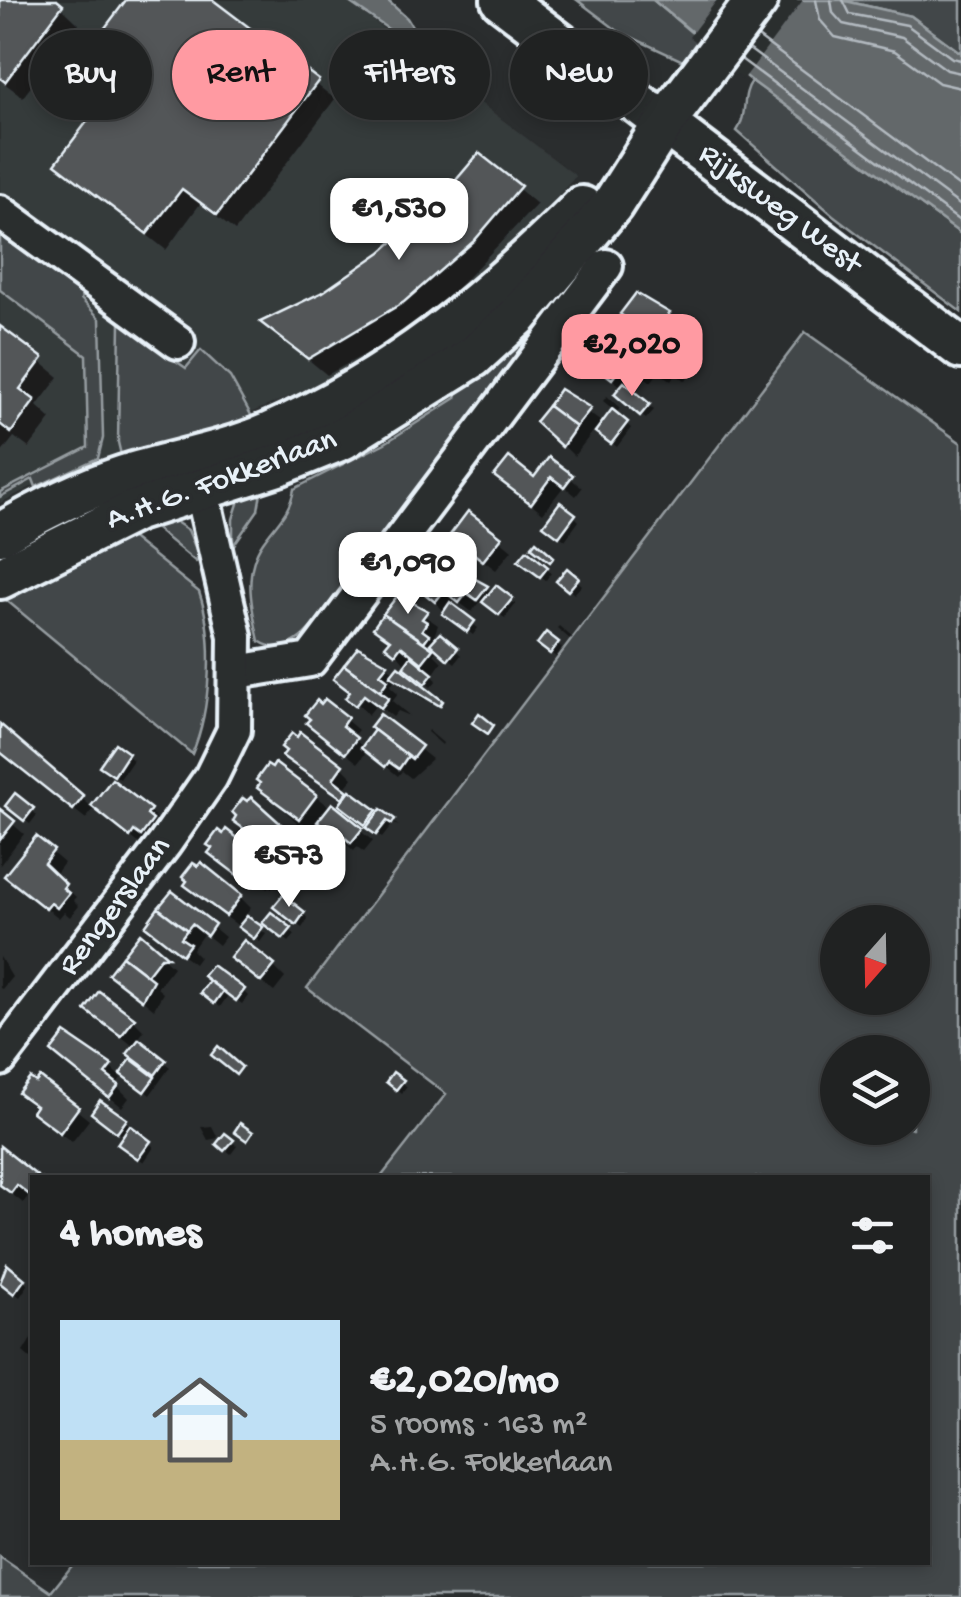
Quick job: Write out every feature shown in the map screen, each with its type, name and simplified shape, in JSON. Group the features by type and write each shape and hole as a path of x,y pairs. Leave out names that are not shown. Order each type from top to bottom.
{"main road":[{"name":"Rijksweg West","path":"502,0 961,348"},
{"name":"A.H.G. Fokkerlaan","path":"0,534 81,493 198,474 342,439 472,357 518,316 591,231 664,122 757,0"},
{"name":"A.H.G. Fokkerlaan","path":"0,578 198,474"}],"street":[{"path":"0,212 178,342"},
{"path":"237,672 310,660 606,266"},
{"name":"Rengerslaan","path":"0,1060 211,777 234,730 237,672 230,601 198,474"}],"shaded area":[{"path":"0,0 346,0 385,30 329,30 329,120 490,120 490,110 576,176 506,252 425,322 320,384 224,424 41,482 0,503"},
{"path":"577,0 653,0 704,43 685,62 648,45 648,30 617,30"},
{"path":"841,0 961,0 961,53 911,16"},
{"path":"752,81 961,234 961,312 833,215 737,131"},
{"path":"0,229 84,291 81,299 100,319 103,438 98,458 36,487 33,479 0,497 0,492 88,447 86,355 0,290"},
{"path":"600,265 320,629 313,625 302,637 282,647 259,641 250,590 253,565 263,542 286,511 294,489 385,443 456,398 460,380"},
{"path":"120,322 186,368 201,350 230,377 257,426 124,468 118,442"},
{"path":"805,332 961,443 961,1597 0,1597 0,1557 51,1592 73,1565 930,1565 930,1175 383,1175 446,1094 307,988"},
{"path":"263,481 258,510 233,546 233,519 243,488"},
{"path":"167,516 188,530 200,559 196,562 151,525"},
{"path":"123,531 199,592 207,631 209,674 203,717 192,754 0,595"}],"water":[{"path":"346,0 387,0 414,30 390,30"},
{"path":"653,0 841,0 911,16 961,53 961,234 752,81"}],"pier":[{"path":"717,0 803,0 743,80 689,37"}],"building":[{"path":"0,0 57,0 63,5 44,30 30,30 30,49 5,82 0,78"},
{"path":"126,0 213,0 253,30 172,30 172,120 289,120 217,215 182,189 147,234 55,164 88,120 152,120 152,30 103,30"},
{"path":"309,72 319,80 309,93"},
{"path":"479,153 521,186 474,241 404,302 308,359 260,322 323,292 381,252 434,206"},
{"path":"636,293 670,313 654,333 657,337 663,330 679,342 671,352 620,314"},
{"path":"610,323 668,359 658,372 646,363 639,373 597,340"},
{"path":"0,326 43,358 20,389 35,400 11,433 0,424"},
{"path":"597,340 625,362 612,379 584,358"},
{"path":"624,382 650,404 640,416 614,394"},
{"path":"560,389 591,408 576,427 548,406"},
{"path":"548,406 576,427 562,447 535,422"},
{"path":"612,409 628,422 611,444 595,432"},
{"path":"509,457 534,477 549,457 573,475 564,487 551,477 531,504 494,476"},
{"path":"560,502 576,514 559,537 543,525"},
{"path":"468,511 502,537 483,561 450,535"},
{"path":"536,541 554,557 550,562 531,547"},
{"path":"438,543 468,559 459,570 488,586 477,600 423,562"},
{"path":"527,550 548,567 540,577 518,561"},
{"path":"423,562 473,597 467,593 459,603 444,591 435,602 425,594 429,588 413,575"},
{"path":"567,568 579,578 568,591 556,581"},
{"path":"496,585 513,598 499,615 482,602"},
{"path":"398,595 428,611 422,619 427,622 422,630 429,635 424,642 383,614"},
{"path":"450,602 475,621 467,632 442,614"},
{"path":"383,614 433,649 422,663 401,646 395,654 385,646 390,640 373,628"},
{"path":"546,632 559,642 550,654 537,644"},
{"path":"440,633 458,648 448,660 430,644"},
{"path":"358,647 388,664 380,674 388,680 380,691 344,665"},
{"path":"411,656 433,674 425,684 403,667"},
{"path":"344,665 389,698 381,708 364,695 355,706 345,698 350,692 333,679"},
{"path":"398,666 443,701 440,706 390,676"},
{"path":"325,699 348,717 342,726 357,738 345,754 306,723 310,719 305,715 317,700 321,704"},
{"path":"479,713 494,725 488,734 472,723"},
{"path":"380,714 422,746 412,759 370,727"},
{"path":"0,724 84,796 73,810 0,752"},
{"path":"374,730 408,756 399,769 389,762 385,767 361,748"},
{"path":"300,732 343,765 333,779 348,791 342,798 282,756 286,751 281,747 292,733 297,737"},
{"path":"115,743 129,753 114,776 99,766"},
{"path":"275,763 317,795 299,819 257,788 260,783 256,780 267,765 272,768"},
{"path":"112,779 151,809 147,815 153,820 141,836 134,831 130,837 91,806"},
{"path":"350,790 377,810 365,825 339,805"},
{"path":"15,793 34,808 24,821 5,806"},
{"path":"251,797 281,824 273,835 284,844 272,859 254,845 258,839 233,821 236,816 232,812 243,798 247,801"},
{"path":"332,803 363,828 351,843 344,837 341,841 317,822"},
{"path":"0,809 15,821 0,840"},
{"path":"381,809 395,819 392,824 387,821 376,835 366,828"},
{"path":"226,829 249,847 241,858 247,863 258,850 276,863 265,877 253,878 245,872 241,878 208,853 212,848 207,845 218,830 223,834"},
{"path":"302,831 329,851 320,863 293,842"},
{"path":"36,836 54,850 44,863 66,884 63,888 69,893 57,908 51,903 46,909 4,876"},
{"path":"201,862 242,895 226,916 184,885 187,881 182,877 193,863 198,866"},
{"path":"172,891 215,924 207,936 192,924 187,930 158,908"},
{"path":"283,895 305,912 296,925 273,907"},
{"path":"158,908 187,930 181,938 190,944 182,955 145,926"},
{"path":"271,912 292,928 283,939 262,923"},
{"path":"247,916 263,927 254,939 238,927"},
{"path":"140,933 168,957 161,957 147,975 122,956"},
{"path":"244,940 275,965 261,982 230,958"},
{"path":"122,956 153,980 142,1000 108,974"},
{"path":"212,965 245,989 236,1001 203,976"},
{"path":"209,981 223,991 214,1004 200,993"},
{"path":"99,991 135,1018 121,1036 85,1010"},
{"path":"65,1033 112,1065 105,1074 119,1085 109,1098 51,1051"},
{"path":"139,1039 166,1060 155,1075 127,1054"},
{"path":"218,1046 242,1067 236,1075 211,1055"},
{"path":"131,1059 155,1077 144,1092 120,1074"},
{"path":"393,1072 404,1080 396,1090 386,1082"},
{"path":"40,1077 79,1107 60,1133 32,1112 36,1106 18,1093 30,1078 36,1082"},
{"path":"100,1100 127,1119 117,1133 91,1113"},
{"path":"240,1123 253,1132 247,1141 234,1132"},
{"path":"130,1125 151,1141 138,1159 117,1144"},
{"path":"225,1133 234,1140 224,1151 216,1144"},
{"path":"0,1146 36,1175 30,1175 30,1195 17,1185 11,1193 0,1185"},
{"path":"7,1264 25,1279 14,1294 0,1283"}]}
